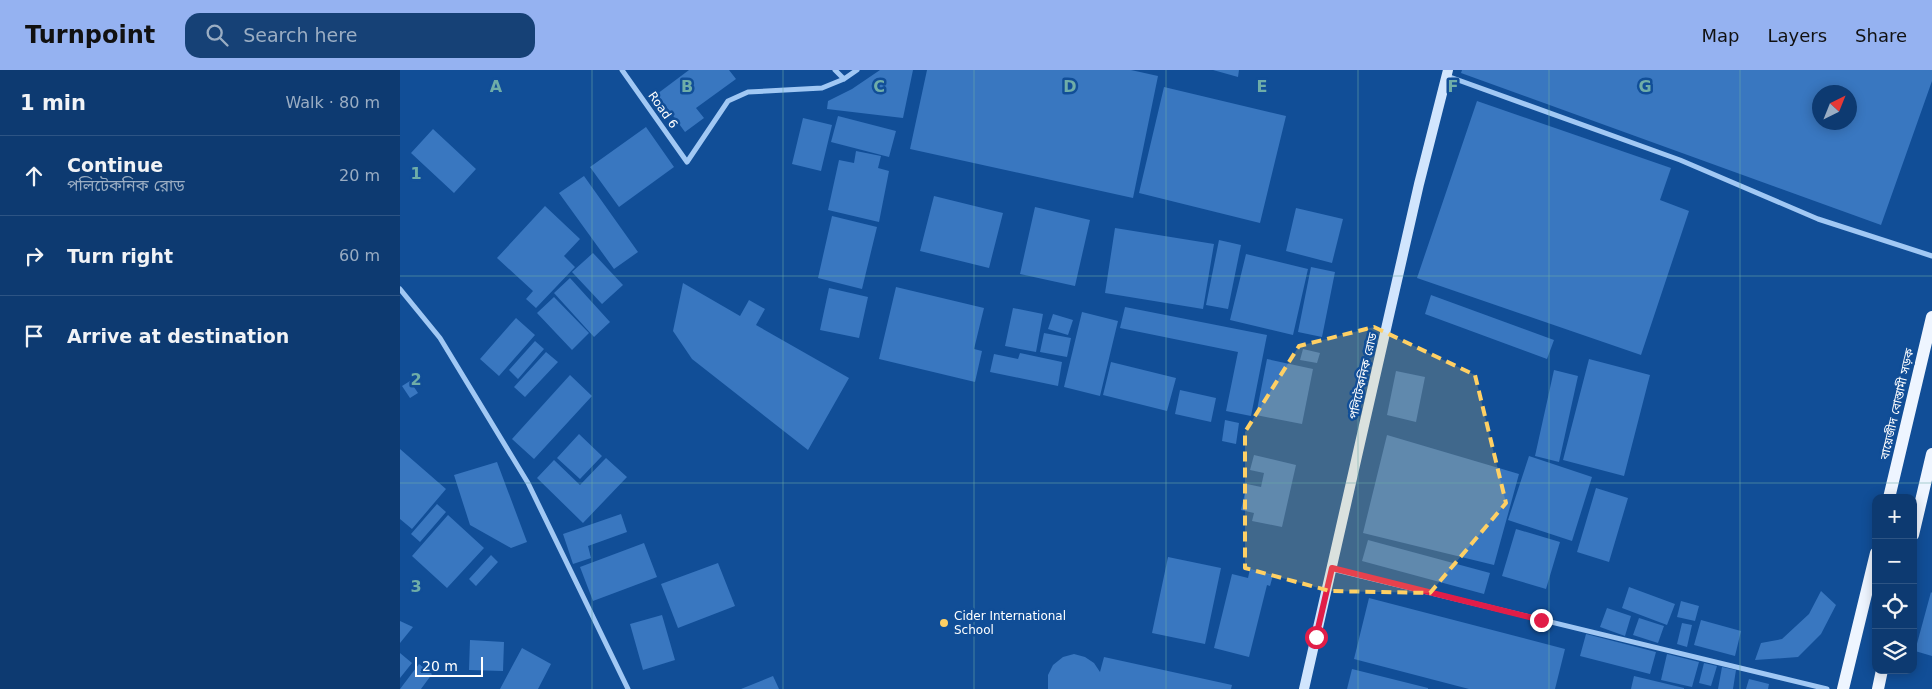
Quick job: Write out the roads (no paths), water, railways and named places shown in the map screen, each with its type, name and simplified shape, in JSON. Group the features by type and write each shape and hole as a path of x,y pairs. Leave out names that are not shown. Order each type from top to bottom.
{"main road":[{"name":"পলিটেকনিক রোড","path":"1304,689 1419,184 1448,73"},
{"name":"বায়েজীদ বোস্তামী সড়ক","path":"1890,494 1932,317"},
{"path":"1917,518 1932,454"},
{"path":"1843,689 1872,570"},
{"path":"1878,689 1881,674"}],"street":[{"name":"Road 6","path":"622,70 687,162 728,101 748,92 822,88 844,79"},
{"path":"835,70 844,79 857,70"},
{"path":"1448,73 1680,160 1818,219 1932,256"},
{"path":"400,289 440,338 528,483 628,689"},
{"path":"1332,568 1827,689"}],"place":[{"name":"Cider International School","path":"944,623"}]}
